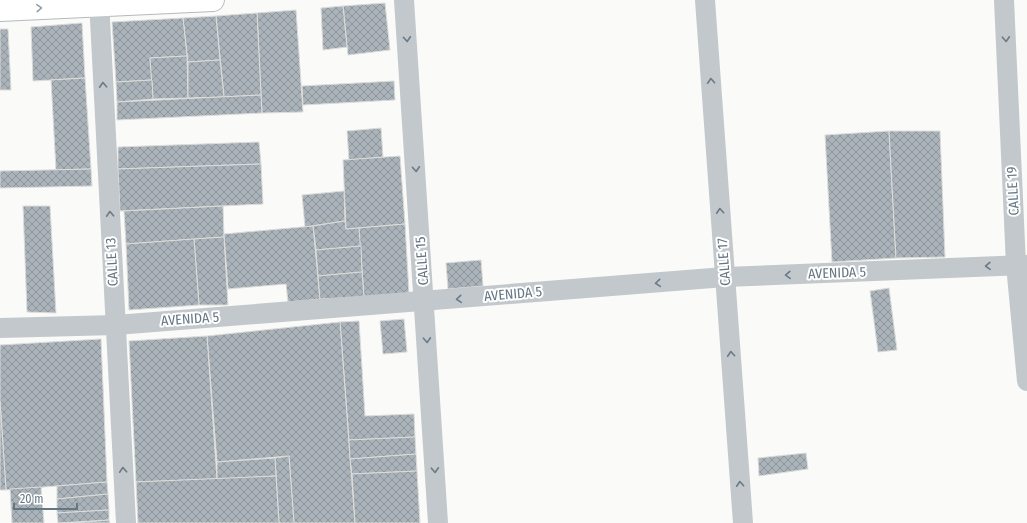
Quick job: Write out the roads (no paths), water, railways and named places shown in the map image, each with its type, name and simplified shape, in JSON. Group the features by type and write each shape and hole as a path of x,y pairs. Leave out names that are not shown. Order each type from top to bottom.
{"main road":[{"path":"0,10 99,3 213,0"}],"street":[{"name":"CALLE 15","path":"404,0 425,301 438,523"},
{"name":"CALLE 17","path":"705,0 743,523"},
{"name":"CALLE 19","path":"1004,0 1022,265 1027,381"},
{"name":"CALLE 13","path":"99,3 126,523"},
{"name":"AVENIDA 5","path":"0,328 116,325 725,277 1022,265"}]}
